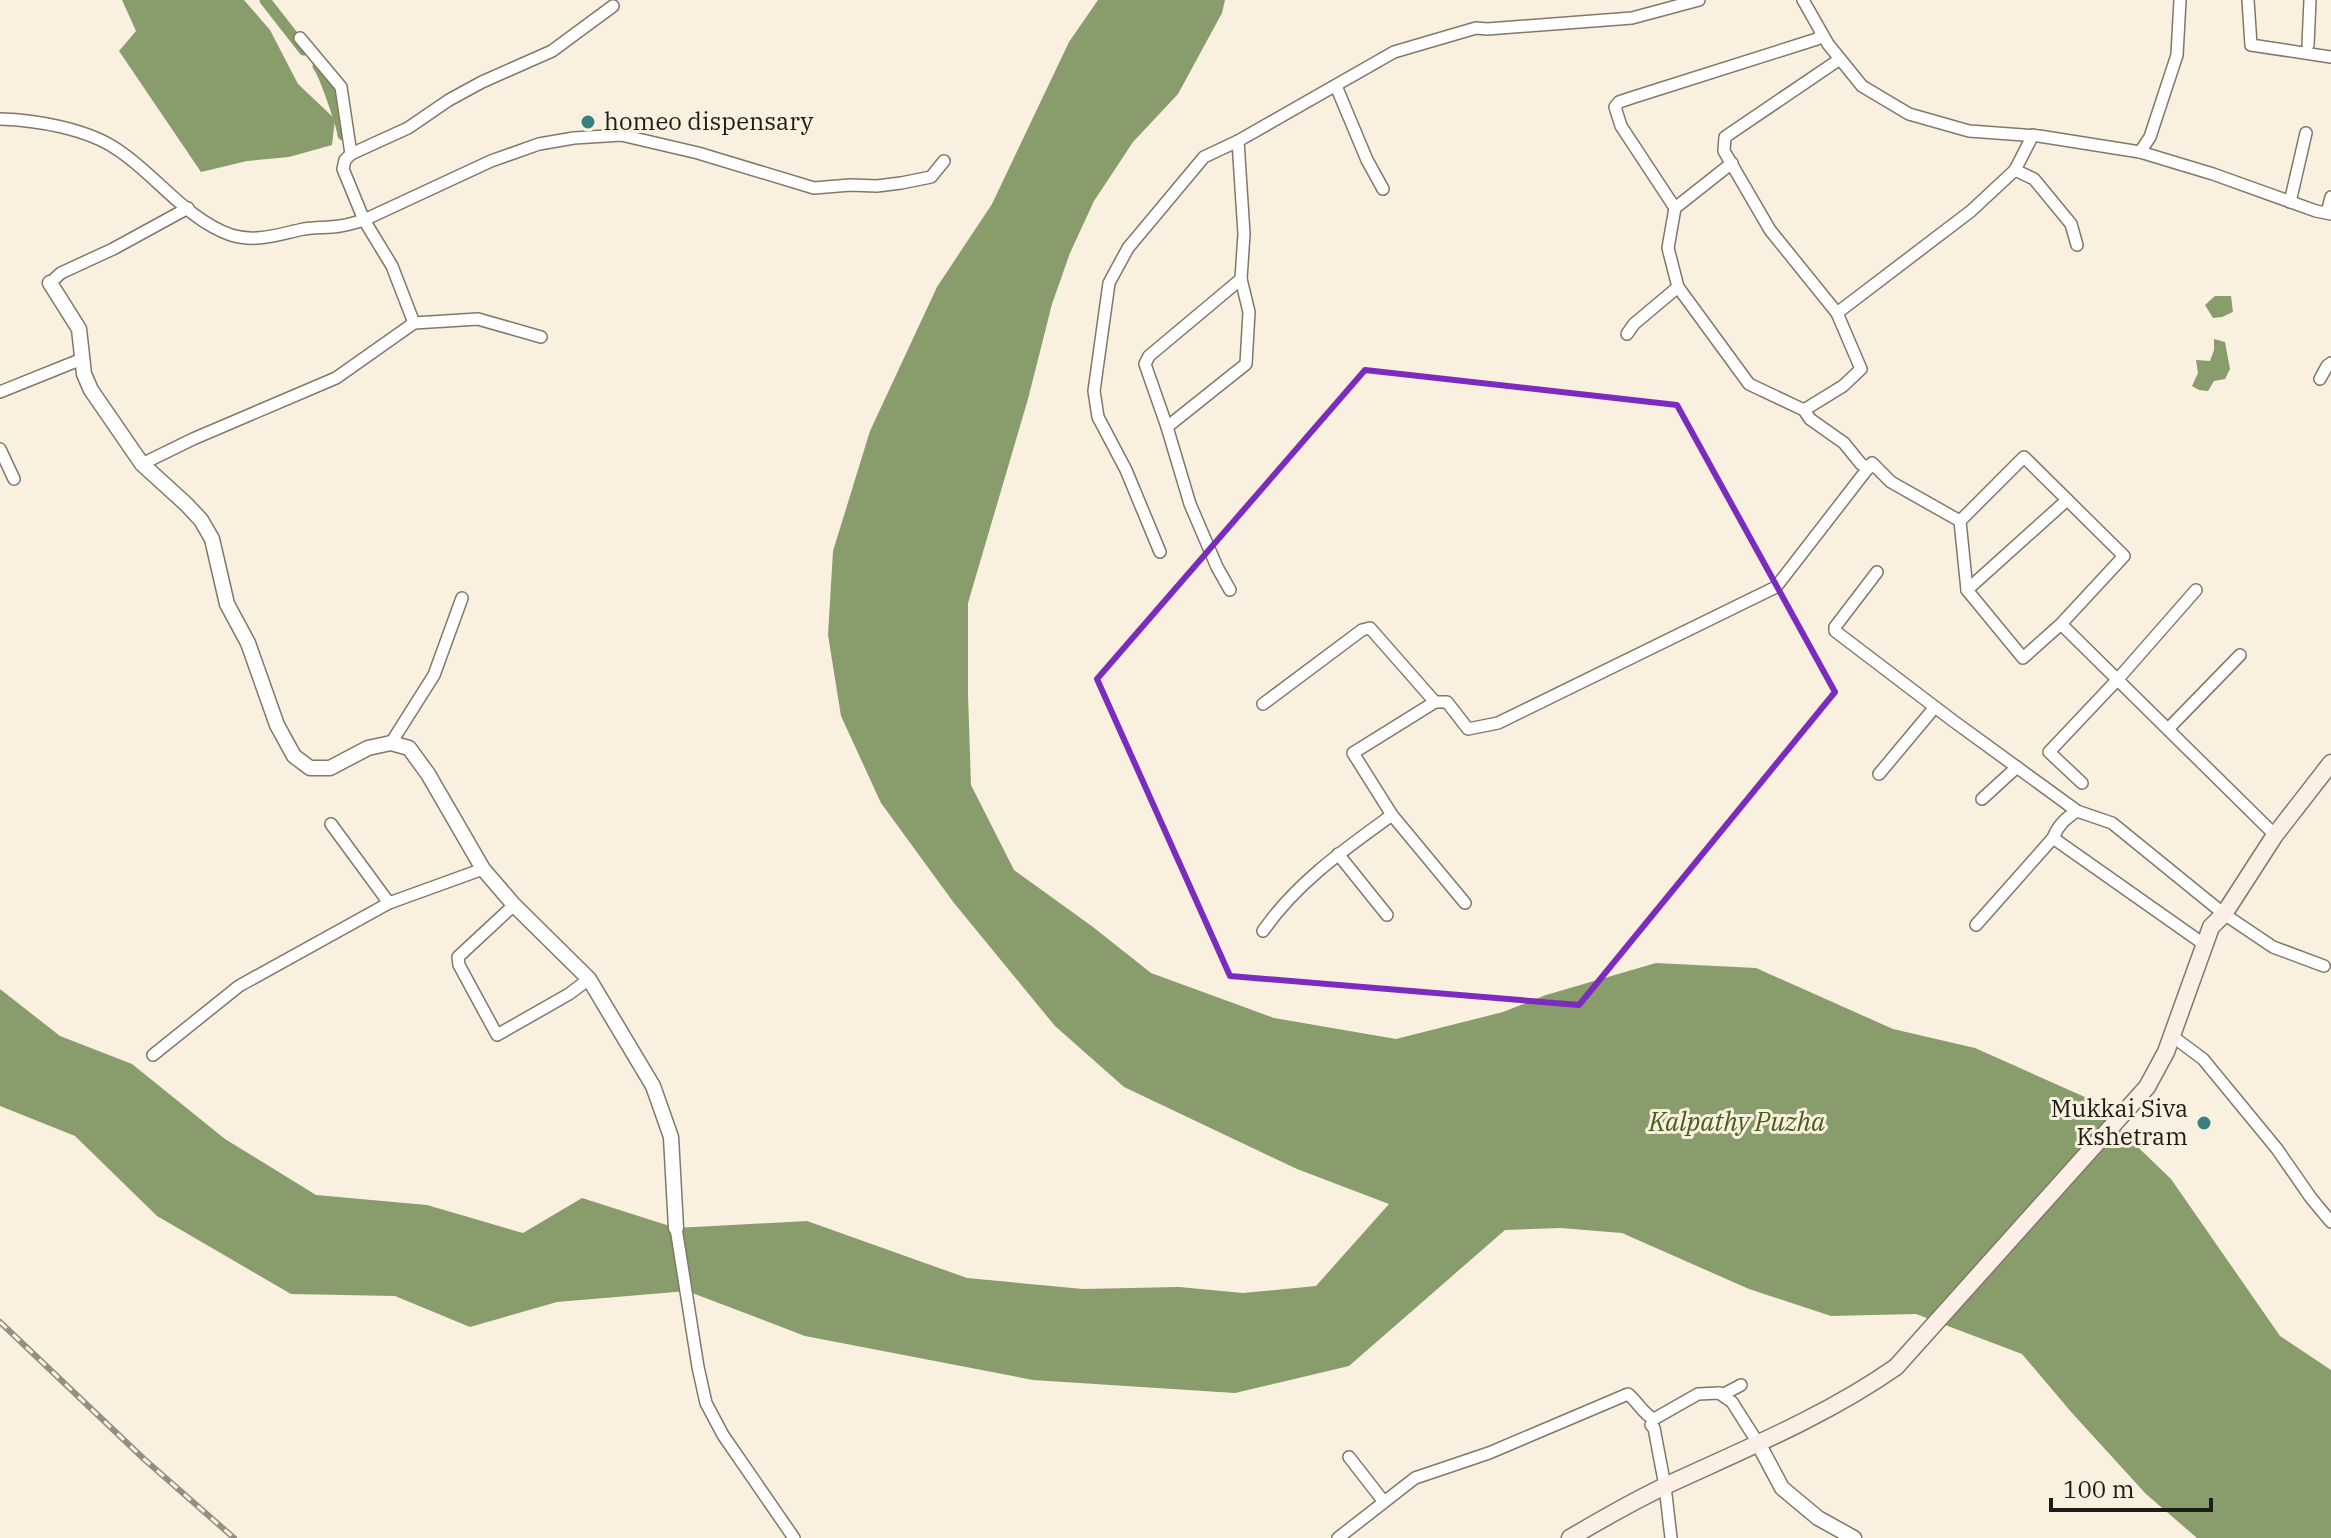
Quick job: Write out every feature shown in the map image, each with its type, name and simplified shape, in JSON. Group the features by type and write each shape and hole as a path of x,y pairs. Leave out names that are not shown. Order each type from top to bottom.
{"main road":[{"path":"1570,1538 1665,1486 1865,1389 1896,1367 2147,1087 2166,1052 2211,927 2224,914 2275,835 2331,763"}],"street":[{"path":"1160,552 1126,470 1098,417 1094,391 1109,283 1128,248 1204,157 1238,141 1394,52 1476,28 1632,18 1699,0"},
{"path":"1803,0 1822,34 1862,86 1909,114 1969,131 2033,135 2140,152 2329,214 2331,197"},
{"path":"2140,152 2150,137 2177,55 2180,0"},
{"path":"2248,0 2251,45 2331,57"},
{"path":"2308,45 2310,0"},
{"path":"414,323 392,266 364,220 343,169 345,160 351,154 408,128 482,82 552,51 613,6"},
{"path":"1675,208 1621,126 1615,107 1619,102 1817,39 1822,34"},
{"path":"300,38 341,87 351,154"},
{"path":"1804,410 1843,386 1861,369 1837,313 1770,230 1724,151 1725,137 1840,59"},
{"path":"1336,86 1367,160 1383,189"},
{"path":"0,119 88,134 118,150 210,224 232,235 261,239 364,220 491,161 539,144 574,138 621,135 698,153 814,188 877,186 931,177 944,161"},
{"path":"2290,202 2306,133"},
{"path":"1837,313 1971,211 2015,170 2033,135"},
{"path":"1167,427 1246,364 1249,312 1241,279 1244,234 1238,141"},
{"path":"1732,163 1675,208 1668,248 1678,287 1749,384 1804,410 1810,419 1844,443 1861,464 1869,468"},
{"path":"2015,170 2034,179 2071,224 2077,245"},
{"path":"188,208 61,273 50,283 79,329 84,374 91,390 142,464 201,520 212,539 227,604 248,643 277,725 294,756 310,768 330,768 368,748 391,743 409,748 428,774 483,869 514,905 589,979 653,1086 671,1137 676,1228 706,1403 723,1435 794,1538"},
{"path":"1230,590 1190,504 1145,364 1149,356 1241,279"},
{"path":"1627,334 1634,324 1678,287"},
{"path":"142,464 336,378 414,323 478,319 541,337"},
{"path":"0,392 82,359"},
{"path":"2320,379 2331,363"},
{"path":"0,449 14,479"},
{"path":"2024,457 2124,556 2061,624 2023,658 1967,590 1960,521 2024,457"},
{"path":"1465,903 1392,815 1353,753 1435,702 1447,702 1468,729 1498,723 1776,587 1872,463 1891,482 1960,521"},
{"path":"1967,590 2067,500"},
{"path":"1877,572 1834,630 2077,811 2112,823 2224,914 2273,947 2324,966"},
{"path":"2082,783 2049,752 2196,590"},
{"path":"391,743 434,675 462,598"},
{"path":"2061,624 2275,835"},
{"path":"1263,704 1362,630 1370,628 1435,702"},
{"path":"2168,729 2240,655"},
{"path":"1879,774 1935,707"},
{"path":"1982,799 2017,767"},
{"path":"1976,925 2053,838 2066,818 2077,811"},
{"path":"1263,931 1297,889 1338,854 1392,815"},
{"path":"331,824 389,903"},
{"path":"2053,838 2205,945"},
{"path":"1338,854 1387,915"},
{"path":"153,1055 239,986 389,903 483,869"},
{"path":"514,905 458,957 459,965 497,1035 569,994 589,979"},
{"path":"2172,1036 2203,1059 2277,1149 2331,1222"},
{"path":"1338,1538 1415,1478 1489,1453 1628,1394 1647,1416 1654,1419 1698,1394 1724,1394 1741,1385"},
{"path":"1719,1393 1732,1402 1782,1488 1818,1518 1854,1538"},
{"path":"1651,1425 1665,1486 1671,1538"},
{"path":"1349,1457 1384,1502"}],"highlighted area":[{"path":"1365,370 1677,405 1835,692 1579,1005 1230,976 1097,679"}],"water":[{"path":"122,0 244,0 270,30 298,84 335,119 332,145 289,157 247,161 201,172 119,51 136,31"},
{"name":"Kalpathy Puzha","path":"1098,0 1225,0 1222,13 1178,94 1133,142 1094,201 1070,253 1052,304 1028,399 968,603 971,785 1014,870 1151,973 1274,1018 1396,1039 1503,1012 1546,995 1656,963 1756,968 1893,1029 1975,1048 2087,1098 2171,1179 2280,1336 2331,1370 2331,1538 2197,1538 2146,1494 2022,1354 1916,1314 1831,1316 1749,1289 1622,1233 1561,1228 1505,1230 1349,1366 1235,1393 1033,1380 805,1336 687,1291 557,1302 470,1327 395,1296 291,1294 157,1216 75,1136 0,1106 0,989 60,1036 132,1064 225,1139 316,1195 427,1205 523,1233 582,1198 676,1228 807,1221 967,1278 1083,1289 1179,1287 1243,1293 1316,1286 1389,1204 1297,1169 1124,1087 1055,1026 954,903 881,803 841,716 828,635 833,551 870,431 937,287 992,204 1069,42"},
{"path":"2215,296 2231,296 2233,312 2213,318 2205,305"},
{"path":"2214,339 2225,342 2230,369 2225,379 2214,381 2208,391 2199,390 2192,386 2198,373 2196,360 2210,361"}],"waterway":[{"path":"265,0 304,50"},
{"path":"318,66 343,135"}],"railway":[{"path":"0,1322 144,1459 234,1538"}],"place":[{"name":"homeo dispensary","path":"588,122"},
{"name":"Mukkai Siva Kshetram","path":"2204,1123"}]}
